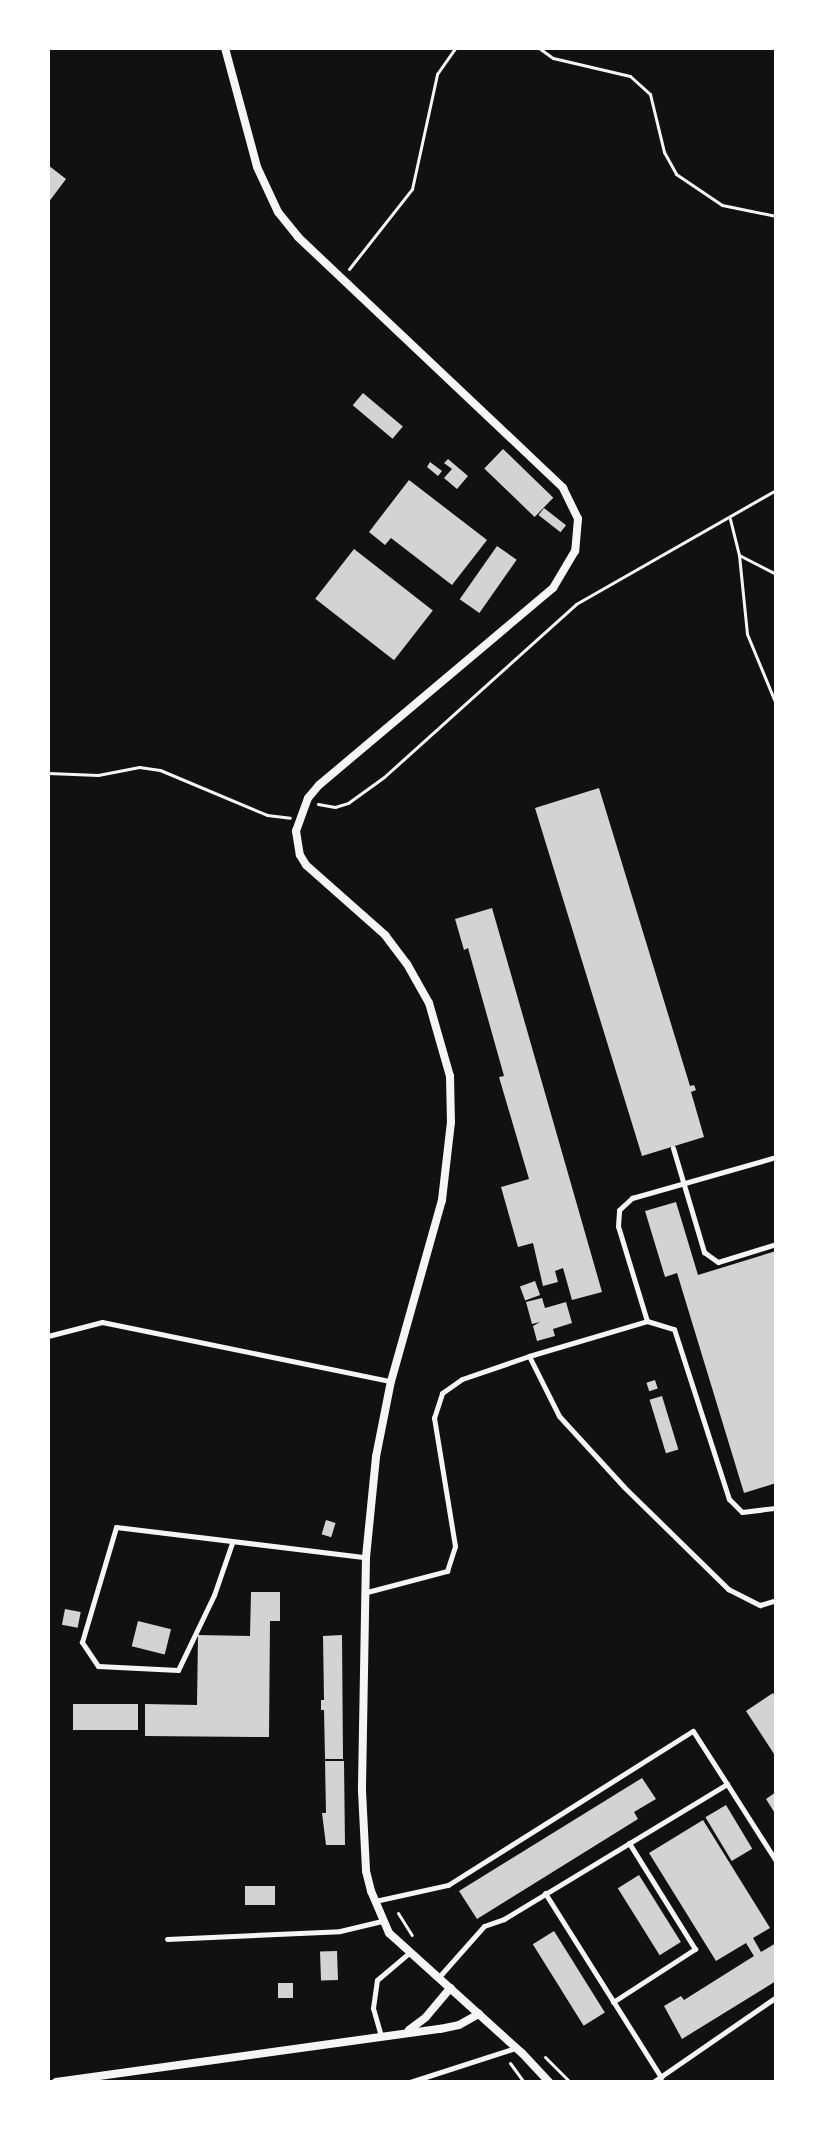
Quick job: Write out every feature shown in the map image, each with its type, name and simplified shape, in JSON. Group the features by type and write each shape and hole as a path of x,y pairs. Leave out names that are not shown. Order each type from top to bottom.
{"street":[{"path":"225,48 267,189 298,237 563,488 578,519 578,537 570,564 553,588 308,798 298,819 297,843 306,865 385,935 407,964 429,1003 442,1038 450,1076 451,1122 442,1200 391,1381 376,1457 366,1557 364,1858 382,1921 409,1953 516,2047 549,2082"},
{"path":"408,2031 426,2017 450,1988"},
{"path":"56,2082 459,2025 479,2014"}],"lane":[{"path":"673,1148 681,1184 704,1252 718,1262 776,1244"},
{"path":"647,1321 618,1226 619,1210 632,1198 776,1157"},
{"path":"367,1592 447,1571 455,1546 434,1418 442,1393 462,1379 647,1321 674,1329 729,1499 742,1512 776,1508"},
{"path":"48,1336 102,1322 391,1381"},
{"path":"529,1356 559,1416 624,1487 728,1589 760,1605 776,1600"},
{"path":"232,1543 214,1595 178,1670 98,1666 82,1642 116,1527 366,1557"},
{"path":"374,1901 448,1885 693,1731 776,1861"},
{"path":"438,1978 480,1929 727,1784"},
{"path":"613,2002 695,1949 629,1843"},
{"path":"545,1893 661,2077"},
{"path":"167,1939 340,1931 382,1921"},
{"path":"381,2036 373,2008 377,1980 409,1953"},
{"path":"653,2082 776,1997"},
{"path":"410,2082 516,2047"}],"path":[{"path":"341,278 412,189 437,74 455,48"},
{"path":"539,48 553,58 630,76 650,94 664,152 676,174 722,205 776,216"},
{"path":"308,798 320,806 348,803 384,777 576,604 730,519 776,490"},
{"path":"730,519 739,555 747,634 776,704"},
{"path":"739,555 776,574"},
{"path":"48,773 98,775 139,767 160,770 267,815 298,819"},
{"path":"502,2052 524,2082"}],"building":[{"path":"48,165 66,179 48,203"},
{"path":"363,393 403,426 393,439 353,405"},
{"path":"503,449 553,498 535,517 484,468"},
{"path":"448,459 468,476 457,489 444,478 452,469 444,463"},
{"path":"430,462 442,471 438,476 427,467"},
{"path":"409,480 487,540 452,585 391,538 385,545 369,532"},
{"path":"544,508 566,525 561,532 538,515"},
{"path":"497,546 517,560 479,613 460,599"},
{"path":"354,549 433,611 394,660 315,599"},
{"path":"599,788 690,1086 694,1085 696,1090 691,1092 704,1137 642,1156 535,808"},
{"path":"492,908 602,1292 572,1300 563,1268 555,1271 558,1282 543,1286 533,1243 518,1247 501,1187 529,1179 499,1077 504,1076 468,948 464,950 455,919"},
{"path":"676,1202 698,1275 776,1251 776,1483 744,1493 677,1273 665,1277 645,1211"},
{"path":"535,1281 540,1295 525,1301 520,1286"},
{"path":"542,1298 545,1308 566,1302 572,1323 553,1329 555,1336 537,1341 533,1326 540,1322 532,1324 526,1302"},
{"path":"655,1380 658,1389 649,1391 646,1383"},
{"path":"662,1396 678,1450 666,1453 650,1400"},
{"path":"326,1520 336,1523 331,1537 322,1534"},
{"path":"251,1592 280,1592 280,1621 270,1621 269,1737 145,1736 145,1704 197,1705 198,1635 250,1636"},
{"path":"65,1609 81,1612 78,1628 62,1625"},
{"path":"138,1621 171,1629 165,1654 132,1646"},
{"path":"342,1635 343,1759 325,1759 324,1710 321,1710 321,1700 324,1700 323,1636"},
{"path":"773,1693 776,1698 776,1757 746,1711"},
{"path":"73,1704 138,1704 138,1730 73,1730"},
{"path":"325,1761 344,1761 345,1845 326,1845 322,1813 326,1813"},
{"path":"642,1778 656,1799 634,1812 638,1819 477,1919 459,1891"},
{"path":"776,1792 776,1815 766,1799"},
{"path":"726,1805 752,1849 732,1861 705,1817"},
{"path":"703,1820 770,1928 753,1938 761,1952 776,1943 776,1981 682,2039 664,2006 681,1996 684,2000 754,1956 746,1943 716,1961 649,1853"},
{"path":"639,1875 681,1942 660,1955 618,1888"},
{"path":"245,1886 275,1886 275,1905 245,1905"},
{"path":"554,1931 605,2012 584,2026 533,1944"},
{"path":"337,1951 338,1980 321,1981 320,1952"},
{"path":"278,1983 293,1983 293,1998 278,1998"}]}
